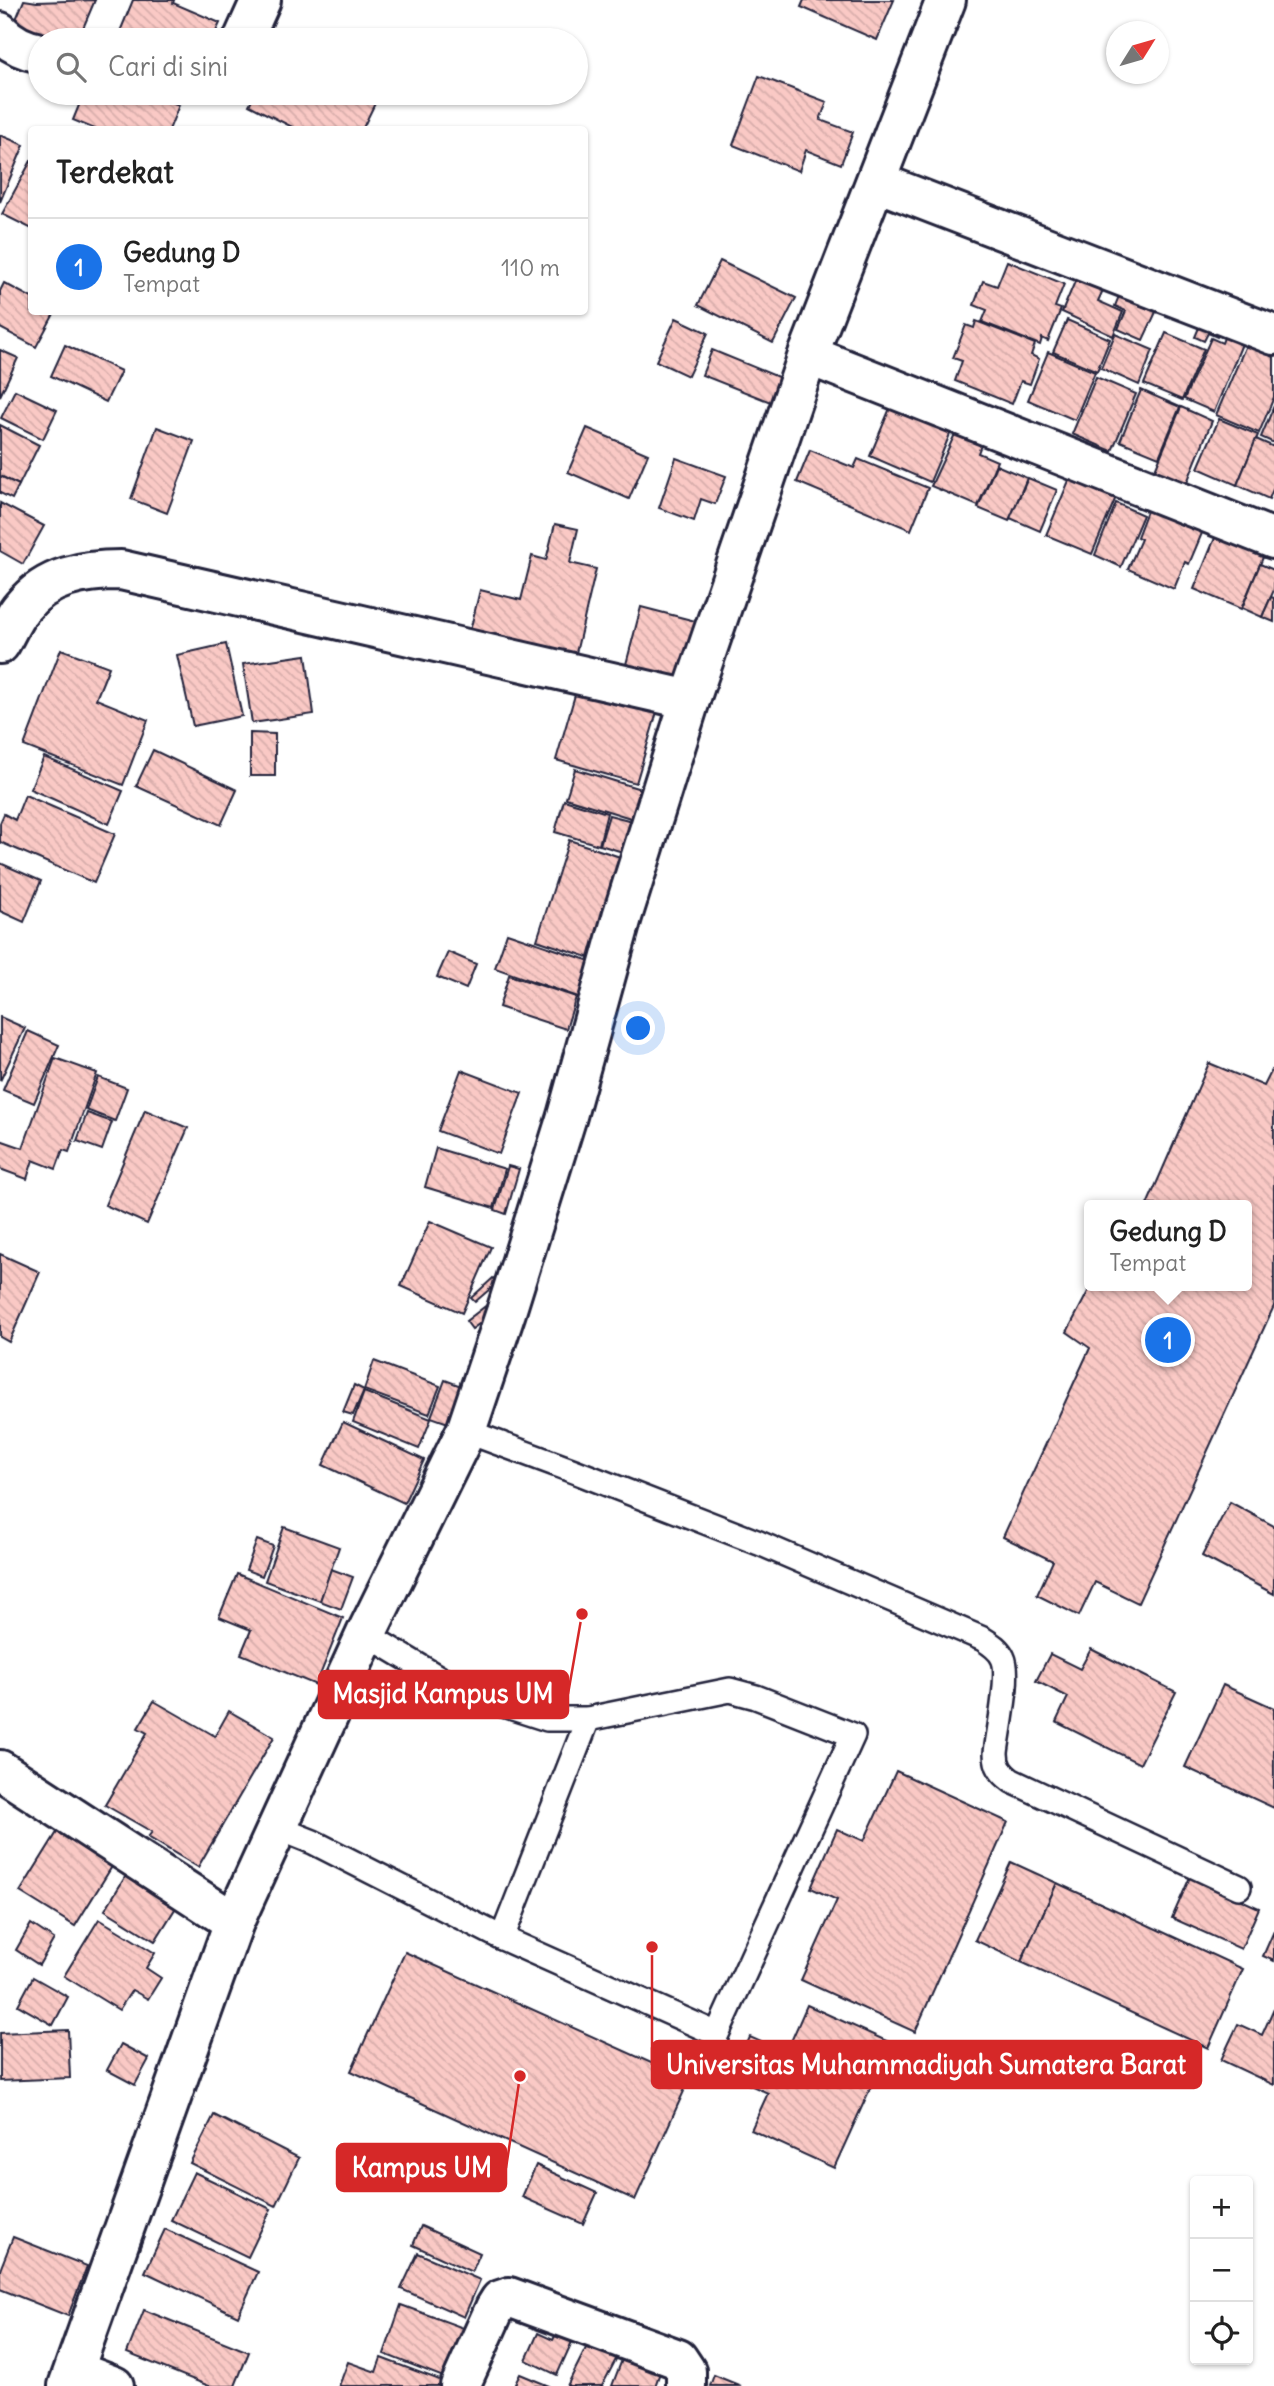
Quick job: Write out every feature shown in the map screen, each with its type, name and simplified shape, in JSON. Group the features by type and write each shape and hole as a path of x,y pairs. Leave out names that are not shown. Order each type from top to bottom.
{"street":[{"path":"248,28 261,0"},
{"path":"114,2386 72,2378 234,1922 366,1634 466,1431 567,1116 622,916 690,700 808,355 946,0"},
{"path":"2,40 28,51"},
{"path":"877,182 1274,335"},
{"path":"808,355 1274,539"},
{"path":"0,644 11,603 72,574 121,570 690,700"},
{"path":"0,1770 234,1922"},
{"path":"460,2386 495,2308 500,2300 509,2297 678,2359 686,2371 686,2386"}],"lane":[{"path":"466,1431 760,1543 983,1639 996,1648 1004,1660 1006,1674 996,1753 996,1764 1002,1774 1239,1886"},
{"path":"278,1828 313,1842 502,1938 717,2034 853,1735 756,1697 730,1690 588,1719 547,1719 463,1692 366,1634"},
{"path":"502,1938 588,1719"}],"building":[{"path":"24,0 95,0 83,28 28,30 14,24"},
{"path":"133,0 174,0 173,3 220,23 218,28 121,28"},
{"path":"804,0 894,0 877,40 801,7"},
{"path":"759,76 827,102 820,120 853,132 841,164 806,150 799,171 733,145"},
{"path":"79,105 179,105 171,126 87,126 73,120"},
{"path":"249,105 374,105 364,126 290,126"},
{"path":"0,135 24,145 0,202"},
{"path":"28,166 28,227 2,214"},
{"path":"720,261 796,298 773,343 698,305"},
{"path":"1007,261 1064,284 1055,307 1061,309 1048,341 1042,338 1040,345 982,322 987,310 974,305 983,281 997,286"},
{"path":"1076,279 1103,290 1098,301 1123,312 1113,336 1062,312"},
{"path":"4,283 28,296 28,315 53,315 36,347 0,328 0,291"},
{"path":"1119,296 1156,312 1143,340 1118,329 1126,311 1115,306"},
{"path":"676,318 708,333 688,376 656,361"},
{"path":"1203,318 1222,326 1217,337 1208,333 1204,341 1195,337"},
{"path":"1067,320 1110,339 1097,371 1053,352"},
{"path":"976,321 1035,344 1031,355 1039,359 1030,384 1021,381 1012,404 955,381 962,361 953,358 966,325 974,328"},
{"path":"1226,332 1244,339 1214,412 1184,399 1211,338 1222,343"},
{"path":"1166,333 1204,349 1182,400 1144,384"},
{"path":"1115,334 1153,350 1139,385 1101,368"},
{"path":"65,345 121,371 106,402 51,376"},
{"path":"1246,345 1274,357 1274,397 1259,433 1216,415"},
{"path":"0,350 18,358 0,396"},
{"path":"712,350 783,379 773,403 702,375"},
{"path":"1048,352 1095,372 1075,420 1028,400"},
{"path":"1096,377 1136,394 1112,451 1072,434"},
{"path":"15,390 57,410 43,439 1,418"},
{"path":"1141,390 1180,407 1159,457 1120,441"},
{"path":"893,401 953,427 930,482 870,456"},
{"path":"1274,406 1274,443 1261,437"},
{"path":"1181,407 1212,421 1186,485 1154,472"},
{"path":"1219,419 1258,435 1237,485 1198,468"},
{"path":"0,425 39,445 19,485 0,476"},
{"path":"157,427 194,441 167,513 131,499"},
{"path":"587,428 648,454 629,499 568,472"},
{"path":"955,434 981,445 978,453 997,461 978,506 931,486"},
{"path":"1256,439 1274,447 1274,487 1269,499 1237,485"},
{"path":"810,450 854,468 858,459 928,488 911,530 797,482"},
{"path":"676,458 726,476 715,504 701,499 694,521 659,508"},
{"path":"996,465 1027,478 1009,521 978,508"},
{"path":"1073,471 1119,490 1092,554 1046,535"},
{"path":"0,476 19,485 12,499 0,493"},
{"path":"1028,478 1057,490 1040,531 1010,518"},
{"path":"0,503 44,526 23,564 0,551"},
{"path":"1116,503 1143,515 1121,567 1095,555"},
{"path":"1150,503 1205,526 1189,564 1185,562 1174,589 1128,569 1141,539 1137,537"},
{"path":"555,524 578,529 570,563 596,569 575,657 470,631 480,590 521,600 532,556 546,560"},
{"path":"1219,528 1267,548 1241,609 1194,589"},
{"path":"1260,564 1274,570 1274,590 1262,617 1242,608"},
{"path":"1271,597 1274,598 1274,622 1262,617"},
{"path":"641,607 699,622 681,688 624,672"},
{"path":"226,644 242,716 193,726 177,655"},
{"path":"61,649 109,667 96,699 148,720 123,785 24,746"},
{"path":"306,655 314,714 252,723 243,664"},
{"path":"577,688 657,712 636,783 556,760"},
{"path":"250,733 275,734 275,776 250,776"},
{"path":"153,750 237,790 221,825 136,786"},
{"path":"44,757 123,791 109,824 30,789"},
{"path":"575,769 647,791 637,820 566,798"},
{"path":"25,795 115,834 94,883 0,842 0,823 4,814 15,820"},
{"path":"564,800 607,813 599,845 555,832"},
{"path":"609,815 636,822 626,853 600,845"},
{"path":"569,840 623,858 591,958 537,940"},
{"path":"0,863 41,881 24,922 0,911"},
{"path":"507,933 593,962 581,998 495,968"},
{"path":"448,952 476,964 466,989 437,977"},
{"path":"509,975 576,997 566,1029 499,1007"},
{"path":"0,1017 25,1028 0,1081"},
{"path":"28,1031 59,1045 34,1103 3,1090"},
{"path":"55,1058 97,1073 69,1152 63,1150 56,1169 33,1160 27,1179 0,1169 0,1140 23,1148"},
{"path":"1209,1063 1264,1086 1272,1070 1274,1071 1274,1306 1138,1603 1095,1582 1079,1616 1037,1595 1053,1561 1003,1537 1090,1348 1067,1332 1088,1291 1252,1291 1252,1200 1149,1200"},
{"path":"461,1070 522,1093 499,1154 438,1131"},
{"path":"98,1077 127,1088 115,1121 86,1110"},
{"path":"145,1110 188,1128 147,1224 105,1205"},
{"path":"87,1113 112,1122 102,1150 77,1141"},
{"path":"436,1148 505,1169 494,1208 425,1187"},
{"path":"508,1166 519,1169 506,1214 495,1210"},
{"path":"430,1221 491,1247 462,1313 401,1286"},
{"path":"0,1254 40,1272 9,1342 0,1337"},
{"path":"493,1278 498,1282 475,1302 471,1298"},
{"path":"492,1301 498,1310 472,1329 466,1321"},
{"path":"374,1361 440,1386 429,1414 364,1390"},
{"path":"445,1380 464,1387 451,1424 431,1417"},
{"path":"354,1385 364,1390 353,1415 343,1412"},
{"path":"364,1392 431,1419 419,1449 353,1422"},
{"path":"343,1422 424,1460 404,1503 323,1465"},
{"path":"1230,1502 1274,1526 1274,1594 1202,1556"},
{"path":"284,1527 339,1547 320,1601 265,1581"},
{"path":"257,1540 273,1546 262,1576 246,1570"},
{"path":"331,1569 353,1577 341,1609 320,1601"},
{"path":"237,1574 343,1618 316,1685 241,1654 251,1630 219,1617"},
{"path":"1091,1649 1176,1692 1140,1764 1056,1722 1068,1697 1036,1681 1050,1654 1080,1669"},
{"path":"1223,1685 1274,1708 1274,1808 1185,1767"},
{"path":"154,1701 215,1736 229,1711 274,1737 198,1867 148,1837 152,1832 105,1805 147,1733 138,1728"},
{"path":"896,1771 1008,1822 915,2032 801,1980 837,1900 811,1888 837,1829 864,1841"},
{"path":"61,1826 116,1860 75,1926 20,1892"},
{"path":"1011,1862 1057,1883 1021,1962 975,1940"},
{"path":"130,1869 180,1901 155,1941 105,1910"},
{"path":"1190,1877 1259,1908 1241,1949 1172,1918"},
{"path":"1057,1883 1243,1969 1208,2048 1021,1962"},
{"path":"99,1919 155,1953 146,1968 161,1978 148,1999 132,1990 119,2010 64,1976"},
{"path":"31,1924 54,1939 39,1965 16,1950"},
{"path":"1274,1931 1274,1961 1263,1956"},
{"path":"405,1952 689,2080 635,2200 351,2071"},
{"path":"33,1977 68,1997 53,2025 18,2005"},
{"path":"807,2005 891,2043 834,2168 751,2130 768,2093 732,2077 750,2037 786,2053"},
{"path":"1274,2008 1274,2085 1221,2060 1238,2024 1262,2035"},
{"path":"68,2030 70,2078 0,2081 0,2033"},
{"path":"121,2044 149,2059 135,2085 107,2070"},
{"path":"214,2115 299,2158 276,2206 190,2163"},
{"path":"536,2165 597,2193 583,2224 522,2197"},
{"path":"194,2172 271,2209 248,2257 171,2220"},
{"path":"421,2226 480,2253 472,2272 413,2245"},
{"path":"165,2229 258,2272 238,2316 145,2272"},
{"path":"13,2237 87,2266 68,2316 0,2289 0,2270"},
{"path":"418,2253 480,2280 464,2317 401,2289"},
{"path":"401,2305 469,2330 451,2380 384,2354"},
{"path":"144,2310 249,2352 235,2386 209,2386 127,2353"},
{"path":"560,2326 576,2333 557,2375 526,2360 538,2333 553,2340"},
{"path":"594,2332 622,2348 602,2386 567,2386"},
{"path":"628,2344 665,2359 655,2386 612,2386"},
{"path":"381,2358 448,2383 447,2386 339,2386 348,2362 376,2372"},
{"path":"520,2374 549,2386 514,2386"},
{"path":"714,2375 741,2386 710,2386"}],"place":[{"name":"Gedung D","path":"1168,1340"},
{"name":"Masjid Kampus UM","path":"582,1614"},
{"name":"Universitas Muhammadiyah Sumatera Barat","path":"652,1947"},
{"name":"Kampus UM","path":"520,2076"}]}
